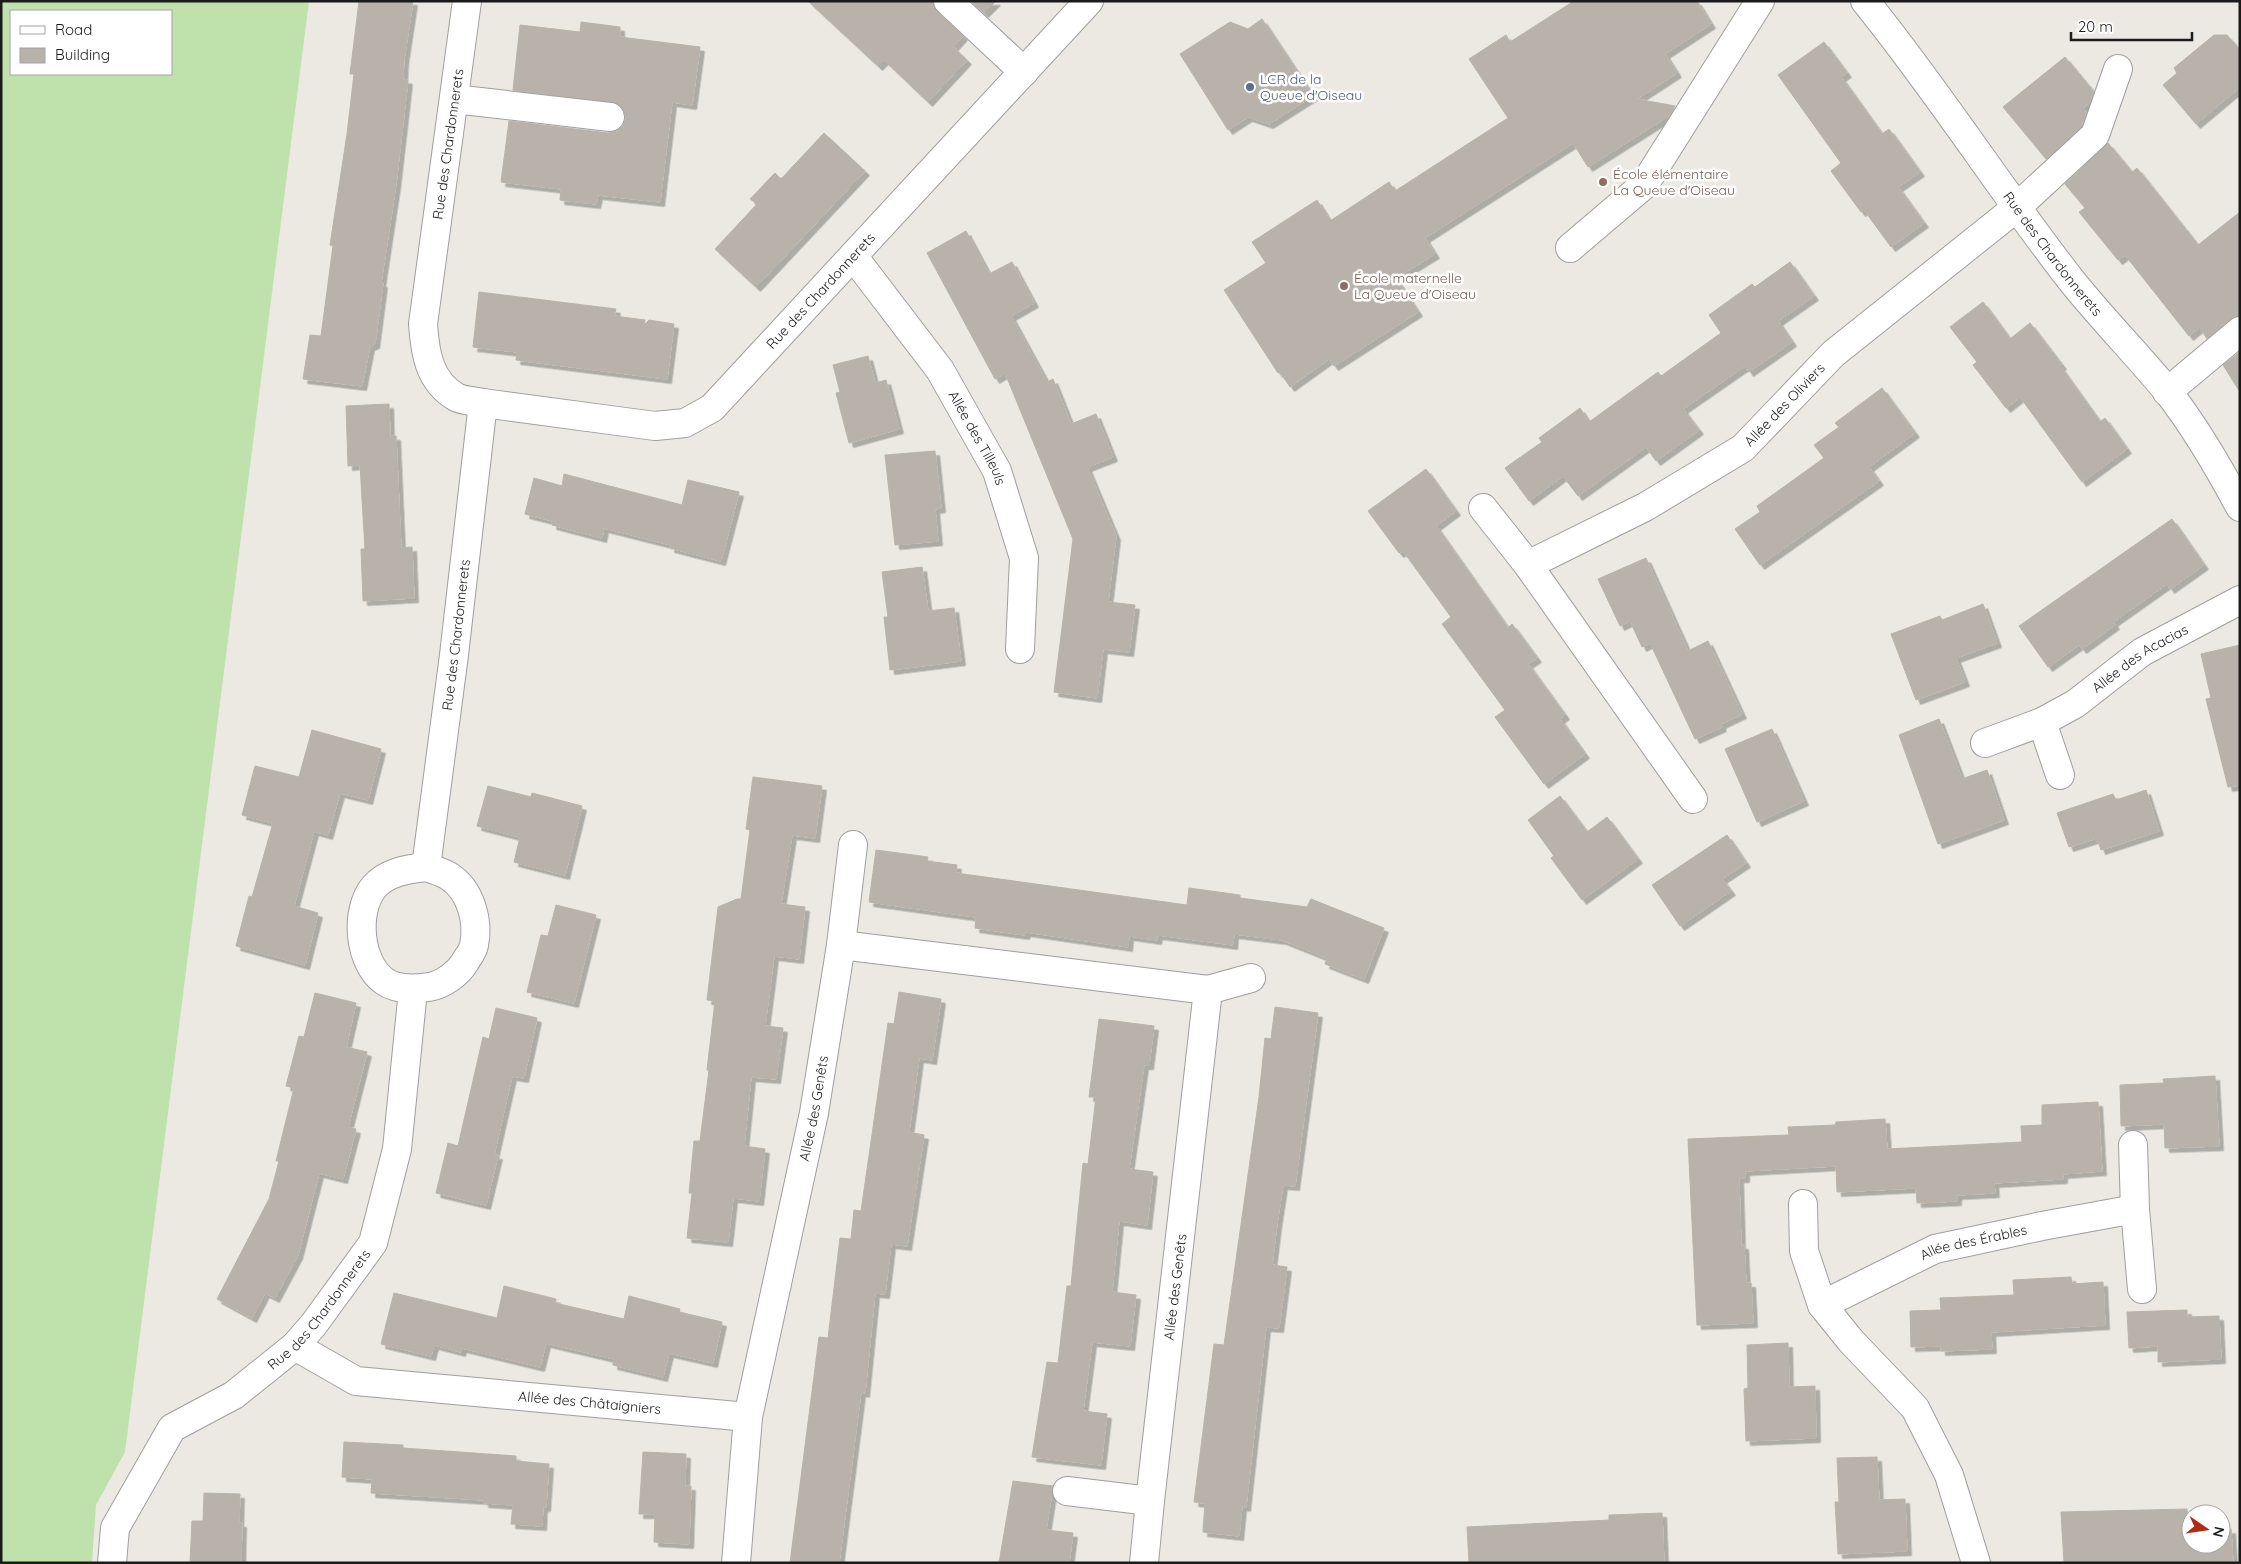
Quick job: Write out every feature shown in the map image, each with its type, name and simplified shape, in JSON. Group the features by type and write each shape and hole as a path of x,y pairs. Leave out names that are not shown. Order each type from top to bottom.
{"street":[{"name":"Rue des Chardonnerets","path":"467,1 423,324 425,353 436,380 457,397 483,403 655,426 685,423 712,408 1089,1"},
{"path":"948,1 1024,72"},
{"path":"1570,248 1644,185 1760,1"},
{"name":"Rue des Chardonnerets","path":"1865,1 1892,35 2016,208 2073,282 2168,392 2208,448 2240,507"},
{"name":"Allée des Oliviers","path":"1528,565 1645,507 1743,448 1832,354 2016,208 2094,135 2118,69"},
{"path":"454,99 610,117"},
{"name":"Allée des Tilleuls","path":"853,256 940,370 997,471 1024,558 1020,649"},
{"path":"2168,392 2240,331"},
{"name":"Rue des Chardonnerets","path":"426,867 454,655 483,403"},
{"path":"1483,508 1528,565 1693,799"},
{"name":"Allée des Acacias","path":"1985,743 2042,722 2074,704 2142,652 2240,600"},
{"path":"2042,722 2060,775"},
{"name":"Allée des Genêts","path":"748,1417 814,1113 841,945 853,845"},
{"path":"426,867 451,877 467,896 475,918 474,947 461,968 439,985 413,990 385,982 370,964 362,937 364,908 374,887 391,874 426,867"},
{"path":"841,945 1208,990 1251,978"},
{"name":"Rue des Chardonnerets","path":"112,1563 115,1528 172,1428 234,1395 295,1346 314,1324 373,1243 397,1149 413,990"},
{"name":"Allée des Genêts","path":"1144,1563 1208,990"},
{"path":"2133,1145 2135,1209 2142,1289"},
{"path":"1803,1204 1804,1251 1822,1305 1851,1341 1915,1408 1948,1475 1976,1563"},
{"name":"Allée des Érables","path":"1822,1305 1935,1249 2042,1226 2135,1209"},
{"name":"Allée des Châtaigniers","path":"295,1346 356,1381 748,1417"},
{"path":"736,1563 748,1417"},
{"path":"1067,1491 1150,1501"}],"green space":[{"path":"1,1 309,1 125,1452 96,1505 92,1563 1,1563"}],"building":[{"path":"359,1 413,1 404,60 403,79 408,80 396,184 381,283 383,283 375,344 370,346 362,386 303,379 310,335 321,336 333,246 330,245 354,74 350,74"},
{"path":"808,1 933,1 937,12 963,36 953,47 967,60 928,102 884,60 878,66"},
{"path":"971,1 996,1 984,13"},
{"path":"1574,1 1697,1 1711,24 1665,54 1677,73 1637,99 1675,106 1670,115 1588,167 1573,143 1425,238 1435,254 1396,278 1418,312 1334,366 1329,359 1290,387 1280,372 1278,373 1224,290 1266,263 1252,242 1317,200 1330,221 1389,182 1395,191 1508,118 1469,59 1506,35 1510,42"},
{"path":"1262,19 1313,96 1269,124 1248,117 1228,130 1180,54 1230,22 1248,29"},
{"path":"581,22 620,27 620,37 700,47 692,105 672,102 660,202 598,195 596,204 560,200 561,189 501,182 509,121 608,133 617,131 623,126 626,118 624,111 620,105 612,102 513,90 520,25 580,32"},
{"path":"2214,35 2227,35 2240,50 2240,87 2196,124 2163,85 2177,73 2174,68"},
{"path":"1824,42 1847,73 1841,77 1882,134 1889,129 1920,172 1898,187 1924,223 1891,247 1864,210 1861,212 1831,171 1841,163 1778,75"},
{"path":"2065,57 2094,92 2090,102 2083,108 2086,112 2082,126 2046,159 2003,107"},
{"path":"824,133 865,171 756,287 715,249 757,204 750,199 775,173 781,179"},
{"path":"2108,143 2132,172 2137,168 2198,245 2240,212 2240,316 2230,319 2207,339 2200,327 2189,336 2125,255 2118,260 2079,212 2085,208 2065,184"},
{"path":"966,231 989,274 1012,262 1034,303 1011,316 1047,382 1053,379 1071,424 1096,414 1113,457 1087,467 1116,536 1108,602 1135,605 1129,652 1103,649 1097,698 1054,692 1073,539 1005,373 995,379 927,253"},
{"path":"1790,262 1814,296 1778,321 1792,342 1749,372 1745,366 1683,409 1699,430 1656,461 1646,447 1578,496 1563,476 1529,501 1505,468 1542,442 1539,438 1580,408 1589,422 1658,372 1661,376 1721,333 1709,315 1752,284 1755,287"},
{"path":"479,292 616,309 614,316 645,320 644,325 649,320 674,324 667,379 516,360 517,352 473,347"},
{"path":"1983,302 2010,339 2030,323 2062,365 2060,366 2100,422 2105,418 2127,449 2082,482 2020,397 2006,408 1973,365 1977,362 1950,327"},
{"path":"2240,352 2240,392 2223,365"},
{"path":"868,356 875,383 886,380 899,429 849,443 836,393 840,392 833,365"},
{"path":"1882,388 1915,433 1869,467 1879,481 1760,565 1735,529 1760,512 1757,506 1824,458 1814,445 1839,427 1835,423"},
{"path":"389,404 390,436 396,436 401,548 412,547 414,598 363,601 361,549 365,549 360,465 348,466 346,406"},
{"path":"935,451 941,508 935,509 938,541 895,545 885,455"},
{"path":"1426,469 1456,511 1436,526 1508,628 1512,624 1537,658 1528,664 1565,715 1560,719 1585,754 1544,784 1495,717 1505,710 1442,624 1451,617 1403,551 1399,553 1368,511"},
{"path":"564,474 682,505 688,480 739,492 721,561 670,548 671,545 604,528 602,538 552,525 553,521 525,514 534,478 562,486"},
{"path":"2172,519 2204,565 2170,589 2167,584 2113,622 2115,625 2082,649 2079,645 2048,667 2019,626"},
{"path":"1646,558 1688,651 1708,641 1742,714 1721,724 1722,727 1695,739 1650,643 1642,647 1630,621 1620,626 1598,579"},
{"path":"922,567 928,611 954,608 961,661 890,670 884,617 888,617 882,572"},
{"path":"1983,604 1997,643 1956,658 1965,682 1916,700 1891,634 1940,616 1942,620"},
{"path":"2240,645 2240,785 2228,787 2206,699 2211,698 2201,654"},
{"path":"1939,719 1962,779 1987,770 2004,820 1938,844 1899,735"},
{"path":"1772,729 1804,801 1757,822 1725,749"},
{"path":"312,730 381,749 368,800 340,793 328,835 314,831 294,906 318,913 305,965 236,946 249,896 252,897 273,823 242,815 255,766 299,777"},
{"path":"753,777 822,786 815,838 792,835 781,904 805,907 799,959 774,956 765,1026 783,1028 776,1079 751,1077 744,1146 765,1149 759,1201 733,1198 728,1242 687,1238 692,1193 689,1193 694,1141 700,1141 709,1070 707,1070 715,1001 707,1000 718,907 741,899 750,830 746,829"},
{"path":"488,786 531,797 532,793 582,806 565,875 514,862 520,837 477,826"},
{"path":"2146,790 2159,831 2101,850 2097,838 2069,847 2057,813 2113,794 2116,800"},
{"path":"1560,796 1587,832 1607,817 1638,859 1582,900 1551,858 1554,856 1528,820"},
{"path":"1727,835 1746,863 1722,879 1731,891 1680,926 1652,885"},
{"path":"876,850 928,857 927,861 957,865 956,873 1187,905 1189,888 1240,895 1240,898 1307,907 1311,899 1384,928 1364,979 1325,964 1327,958 1282,940 1234,934 1233,945 1158,935 1157,940 1129,936 1128,947 1026,932 1025,935 975,928 976,917 869,902"},
{"path":"556,905 596,915 574,1003 527,992 541,935 548,936"},
{"path":"899,992 941,999 932,1060 919,1058 909,1132 924,1135 907,1246 891,1244 885,1294 875,1293 865,1393 861,1392 839,1563 790,1563 819,1337 828,1338 840,1238 851,1239 854,1210 861,1211 888,1023 894,1024"},
{"path":"315,993 356,1003 346,1047 367,1052 348,1127 356,1129 343,1179 319,1173 298,1255 275,1298 265,1293 252,1318 217,1299 269,1199 279,1161 276,1161 294,1088 286,1086 299,1036 304,1037"},
{"path":"1275,1007 1318,1013 1295,1186 1283,1185 1277,1224 1272,1265 1287,1267 1279,1328 1266,1327 1246,1507 1242,1506 1239,1536 1203,1532 1205,1503 1194,1502 1214,1344 1224,1345 1259,1097 1265,1038 1271,1039"},
{"path":"496,1008 537,1018 524,1078 512,1076 494,1155 498,1155 486,1205 436,1193 448,1143 458,1146 483,1037 489,1039"},
{"path":"1099,1019 1154,1026 1149,1065 1144,1065 1129,1169 1153,1172 1147,1225 1119,1221 1112,1292 1136,1295 1130,1346 1092,1342 1083,1411 1107,1414 1101,1465 1032,1457 1047,1362 1058,1363 1067,1286 1071,1286 1083,1163 1088,1164 1096,1097 1089,1097"},
{"path":"2215,1076 2219,1146 2165,1148 2164,1124 2121,1126 2120,1085 2164,1083 2163,1079"},
{"path":"2098,1102 2102,1171 2063,1174 2063,1179 1994,1183 1995,1193 1957,1195 1957,1201 1917,1203 1916,1188 1837,1192 1836,1166 1745,1171 1745,1178 1739,1178 1741,1245 1744,1245 1746,1283 1751,1283 1753,1323 1697,1325 1688,1139 1789,1135 1788,1127 1835,1125 1836,1122 1885,1119 1887,1149 2022,1142 2021,1126 2042,1125 2042,1105"},
{"path":"2071,1277 2072,1284 2103,1282 2105,1325 1991,1332 1992,1349 1941,1351 1941,1346 1911,1347 1910,1311 1941,1310 1940,1298 2014,1295 2013,1280"},
{"path":"504,1286 556,1299 555,1303 624,1319 629,1296 680,1309 679,1312 722,1322 713,1363 669,1353 663,1377 613,1365 614,1359 546,1343 540,1367 462,1348 461,1352 434,1345 431,1356 381,1344 394,1293 497,1318"},
{"path":"2187,1310 2187,1317 2219,1316 2221,1359 2158,1362 2158,1346 2129,1348 2127,1312"},
{"path":"1788,1343 1789,1387 1815,1386 1816,1438 1746,1441 1744,1389 1748,1388 1747,1345"},
{"path":"344,1442 403,1445 403,1448 516,1456 516,1461 549,1464 546,1507 543,1507 542,1526 511,1524 513,1505 484,1503 484,1500 371,1493 372,1479 342,1477"},
{"path":"643,1452 686,1454 685,1486 691,1486 689,1544 654,1542 655,1514 639,1514"},
{"path":"1877,1457 1879,1500 1905,1499 1907,1551 1838,1554 1835,1502 1839,1502 1837,1458"},
{"path":"1013,1481 1053,1486 1046,1530 1073,1533 1069,1563 999,1563"},
{"path":"204,1493 240,1494 239,1523 242,1523 241,1563 190,1563 192,1521 203,1521"},
{"path":"2181,1509 2181,1554 2231,1554 2231,1529 2233,1563 2064,1563 2061,1512"},
{"path":"1662,1513 1664,1563 1469,1563 1467,1527 1609,1520 1609,1515"}],"place":[{"name":"LCR de la Queue d'Oiseau","path":"1250,87"},
{"name":"École élémentaire La Queue d'Oiseau","path":"1603,182"},
{"name":"École maternelle La Queue d'Oiseau","path":"1344,286"}]}
